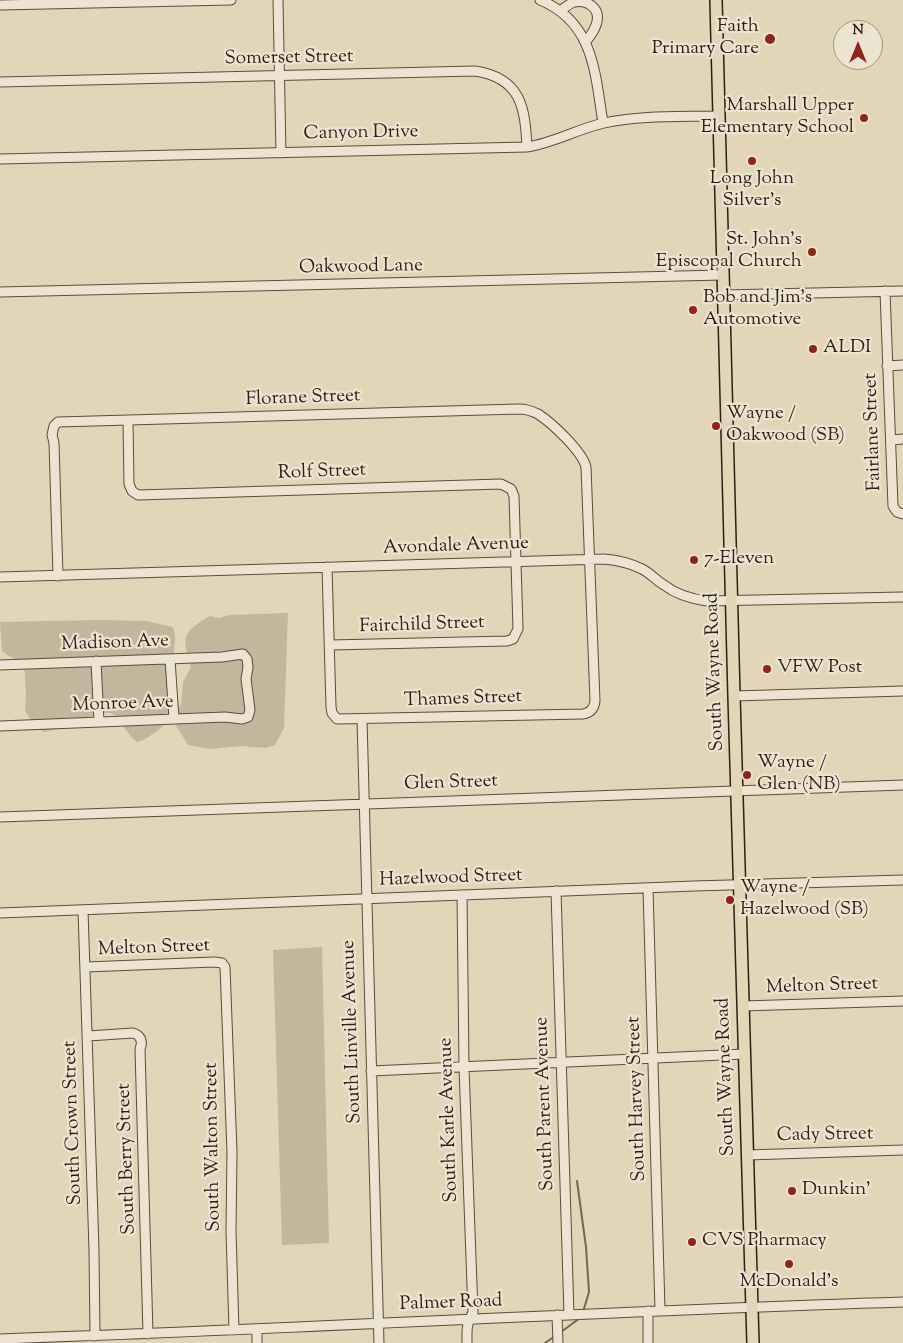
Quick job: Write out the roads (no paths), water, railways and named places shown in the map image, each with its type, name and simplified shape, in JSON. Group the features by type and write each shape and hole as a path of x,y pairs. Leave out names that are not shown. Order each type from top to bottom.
{"main road":[{"name":"South Wayne Road","path":"716,0 736,790 754,1343"}],"street":[{"path":"0,5 52,2 230,0"},
{"path":"278,0 282,152"},
{"path":"540,0 560,10 574,24 586,41 595,70 603,123"},
{"path":"560,10 575,2 586,2 592,6 598,15 598,20 586,41"},
{"name":"Somerset Street","path":"0,82 475,71 504,82 518,98 524,113 527,147"},
{"name":"Canyon Drive","path":"0,159 527,147 548,143 579,130 603,123 636,118 718,116"},
{"name":"Oakwood Lane","path":"0,292 722,275"},
{"name":"Fairlane Street","path":"885,291 893,506 899,512"},
{"path":"723,295 903,291"},
{"path":"887,366 903,365"},
{"name":"Florane Street","path":"58,576 54,443 52,435 54,426 58,422 509,409 530,410 542,417 578,450 584,461 587,472 590,560"},
{"name":"Rolf Street","path":"128,421 129,484 132,491 138,495 504,484 511,489 514,496 516,562"},
{"path":"892,440 903,439"},
{"name":"Thames Street","path":"327,567 332,714 335,718 340,720 583,714 590,712 594,707 595,701 590,560"},
{"name":"Avondale Avenue","path":"0,578 613,560 634,565 648,572 666,587 692,599 707,602 903,596"},
{"name":"Fairchild Street","path":"330,645 507,641 515,637 518,629 516,562"},
{"name":"Madison Ave","path":"0,665 222,657 232,654 243,654 248,659 246,679 250,710 248,717"},
{"path":"170,659 174,719"},
{"path":"96,661 99,722"},
{"path":"734,696 903,691"},
{"name":"Monroe Ave","path":"0,726 225,717 242,719 248,717"},
{"name":"South Linville Avenue","path":"362,719 370,1071 379,1343"},
{"name":"Glen Street","path":"0,817 903,785"},
{"name":"Hazelwood Street","path":"0,913 739,884 903,880"},
{"name":"South Harvey Street","path":"648,888 660,1310"},
{"name":"South Parent Avenue","path":"556,891 569,1315"},
{"name":"South Karle Avenue","path":"462,895 464,1067 473,1313 469,1319 467,1343"},
{"name":"South Crown Street","path":"84,910 95,1336"},
{"name":"Melton Street","path":"86,967 214,962 223,965"},
{"name":"South Walton Street","path":"223,965 226,969 232,1152 234,1330"},
{"name":"Melton Street","path":"743,1006 903,1001"},
{"name":"South Berry Street","path":"88,1036 133,1034 139,1036 142,1041 140,1049 148,1334"},
{"path":"370,1071 744,1054"},
{"name":"Cady Street","path":"747,1155 903,1150"},
{"name":"Palmer Road","path":"0,1339 46,1340 95,1336 135,1339 148,1334 752,1306 903,1302"},
{"path":"648,1311 648,1343"},
{"path":"557,1316 558,1343"},
{"path":"256,1329 257,1343"}],"waterway":[{"path":"577,1181 586,1247 589,1292 583,1312"},
{"path":"561,1332 580,1318"},
{"path":"545,1343 555,1336"}],"place":[{"name":"Faith Primary Care","path":"770,39"},
{"name":"Marshall Upper Elementary School","path":"864,118"},
{"name":"Long John Silver's","path":"752,161"},
{"name":"St. John's Episcopal Church","path":"812,252"},
{"name":"Bob and Jim's Automotive","path":"693,310"},
{"name":"ALDI","path":"813,349"},
{"name":"Wayne / Oakwood (SB)","path":"716,426"},
{"name":"7-Eleven","path":"694,560"},
{"name":"VFW Post","path":"767,669"},
{"name":"Wayne / Glen (NB)","path":"747,775"},
{"name":"Wayne / Hazelwood (SB)","path":"730,900"},
{"name":"Dunkin'","path":"792,1191"},
{"name":"CVS Pharmacy","path":"692,1242"},
{"name":"McDonald's","path":"789,1264"}]}
